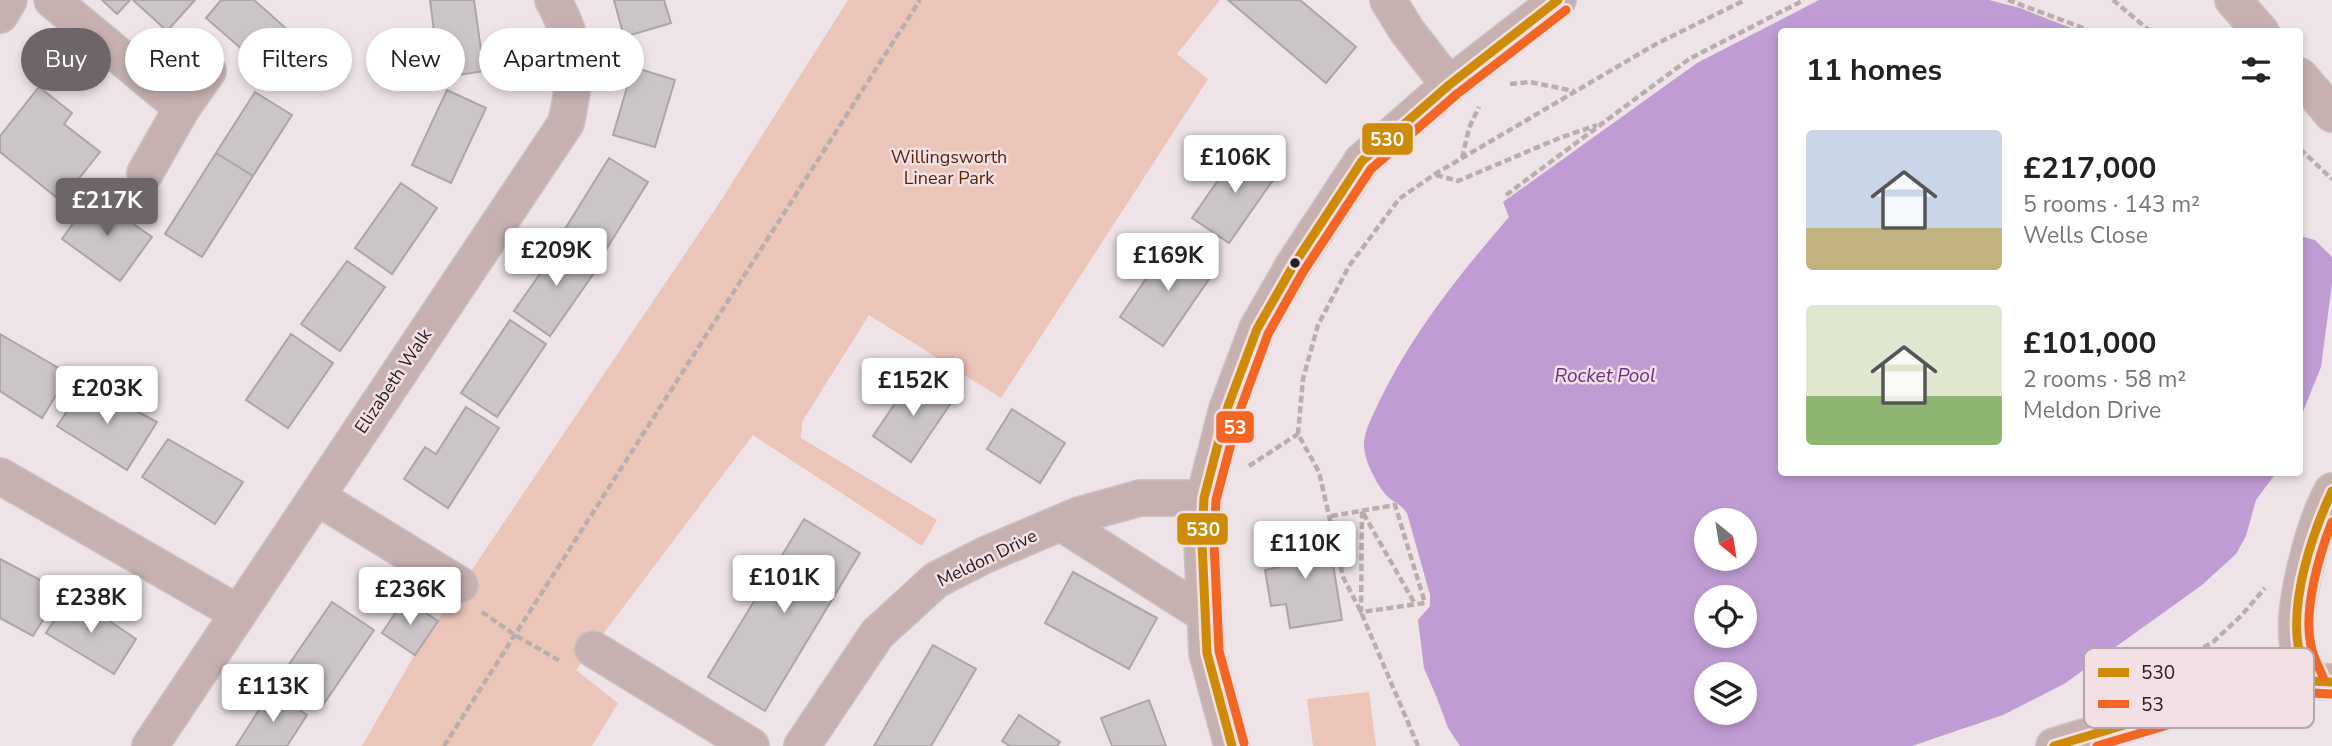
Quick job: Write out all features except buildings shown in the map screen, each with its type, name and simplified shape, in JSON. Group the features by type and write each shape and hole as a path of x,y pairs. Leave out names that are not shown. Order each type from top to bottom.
{"street":[{"path":"0,15 9,0"},
{"path":"52,0 182,108"},
{"name":"Elizabeth Walk","path":"150,746 566,123 575,78 574,56 564,21 553,0"},
{"path":"1388,0 1407,31 1471,81"},
{"path":"1232,746 1207,653 1202,542 1204,498 1227,409 1253,341 1293,266 1362,161 1471,81 1558,0"},
{"path":"2236,1 2258,28"},
{"path":"2303,80 2332,114"},
{"path":"145,173 194,91"},
{"path":"0,476 238,613"},
{"path":"2300,648 2298,600 2324,506 2332,491"},
{"path":"317,496 460,585"},
{"name":"Meldon Drive","path":"802,746 877,634 936,580 985,555 1079,515 1140,498 1204,498"},
{"path":"1061,523 1204,614"},
{"path":"593,649 751,746"},
{"path":"2054,746 2114,728"}],"path":[{"path":"443,746 920,0"},
{"path":"1418,746 1361,612 1343,577 1319,472 1298,434 1303,379 1318,325 1349,266 1399,199 1435,174 1656,44 1745,0"},
{"path":"1506,195 1689,59 1804,0"},
{"path":"2008,0 2083,28"},
{"path":"2113,0 2146,28"},
{"path":"1462,159 1468,128 1480,106 1471,81 1508,84 1530,82 1575,92"},
{"path":"1435,174 1458,181 1602,123"},
{"path":"2303,152 2332,179"},
{"path":"1331,516 1395,505 1425,603 1361,612"},
{"path":"1362,511 1415,604"},
{"path":"1361,612 1362,511"},
{"path":"2203,648 2241,616 2275,579 2306,569"}],"green space":[{"name":"Willingsworth Linear Park","path":"848,0 1220,0 1177,54 1208,79 1001,398 869,315 802,422 801,438 937,520 922,546 753,435 576,670 618,703 592,746 362,746 415,654 718,205"},
{"path":"1369,692 1376,746 1313,746 1307,699"}],"water":[{"name":"Rocket Pool","path":"1819,0 1989,0 2020,8 2071,28 1778,28 1778,476 2274,476 2256,500 2246,536 2236,554 2202,585 2114,648 2084,648 2084,670 2064,684 2003,715 1912,746 1460,746 1448,728 1424,668 1418,620 1430,606 1430,595 1407,513 1379,486 1364,447 1368,426 1404,355 1454,284 1509,217 1503,202 1697,63"},
{"path":"2303,237 2315,240 2332,257 2332,284 2321,367 2303,412"}],"transit line":[{"name":"530","path":"1232,746 1207,653 1202,542 1204,498 1227,409 1257,329 1293,266 1362,161 1449,85 1558,0"},
{"name":"53","path":"1244,743 1219,651 1214,542 1216,500 1239,413 1268,334 1303,272 1371,169 1457,94 1566,10"},
{"name":"530","path":"2299,648 2297,626 2300,587 2317,526 2332,491"},
{"name":"53","path":"2312,648 2309,632 2311,600 2322,550 2332,522"},
{"name":"53","path":"2314,655 2323,677"},
{"name":"530","path":"2314,681 2332,682"},
{"name":"53","path":"2314,693 2331,694"},
{"name":"530","path":"2054,746 2114,728"},
{"name":"53","path":"2097,746 2157,728"}]}
